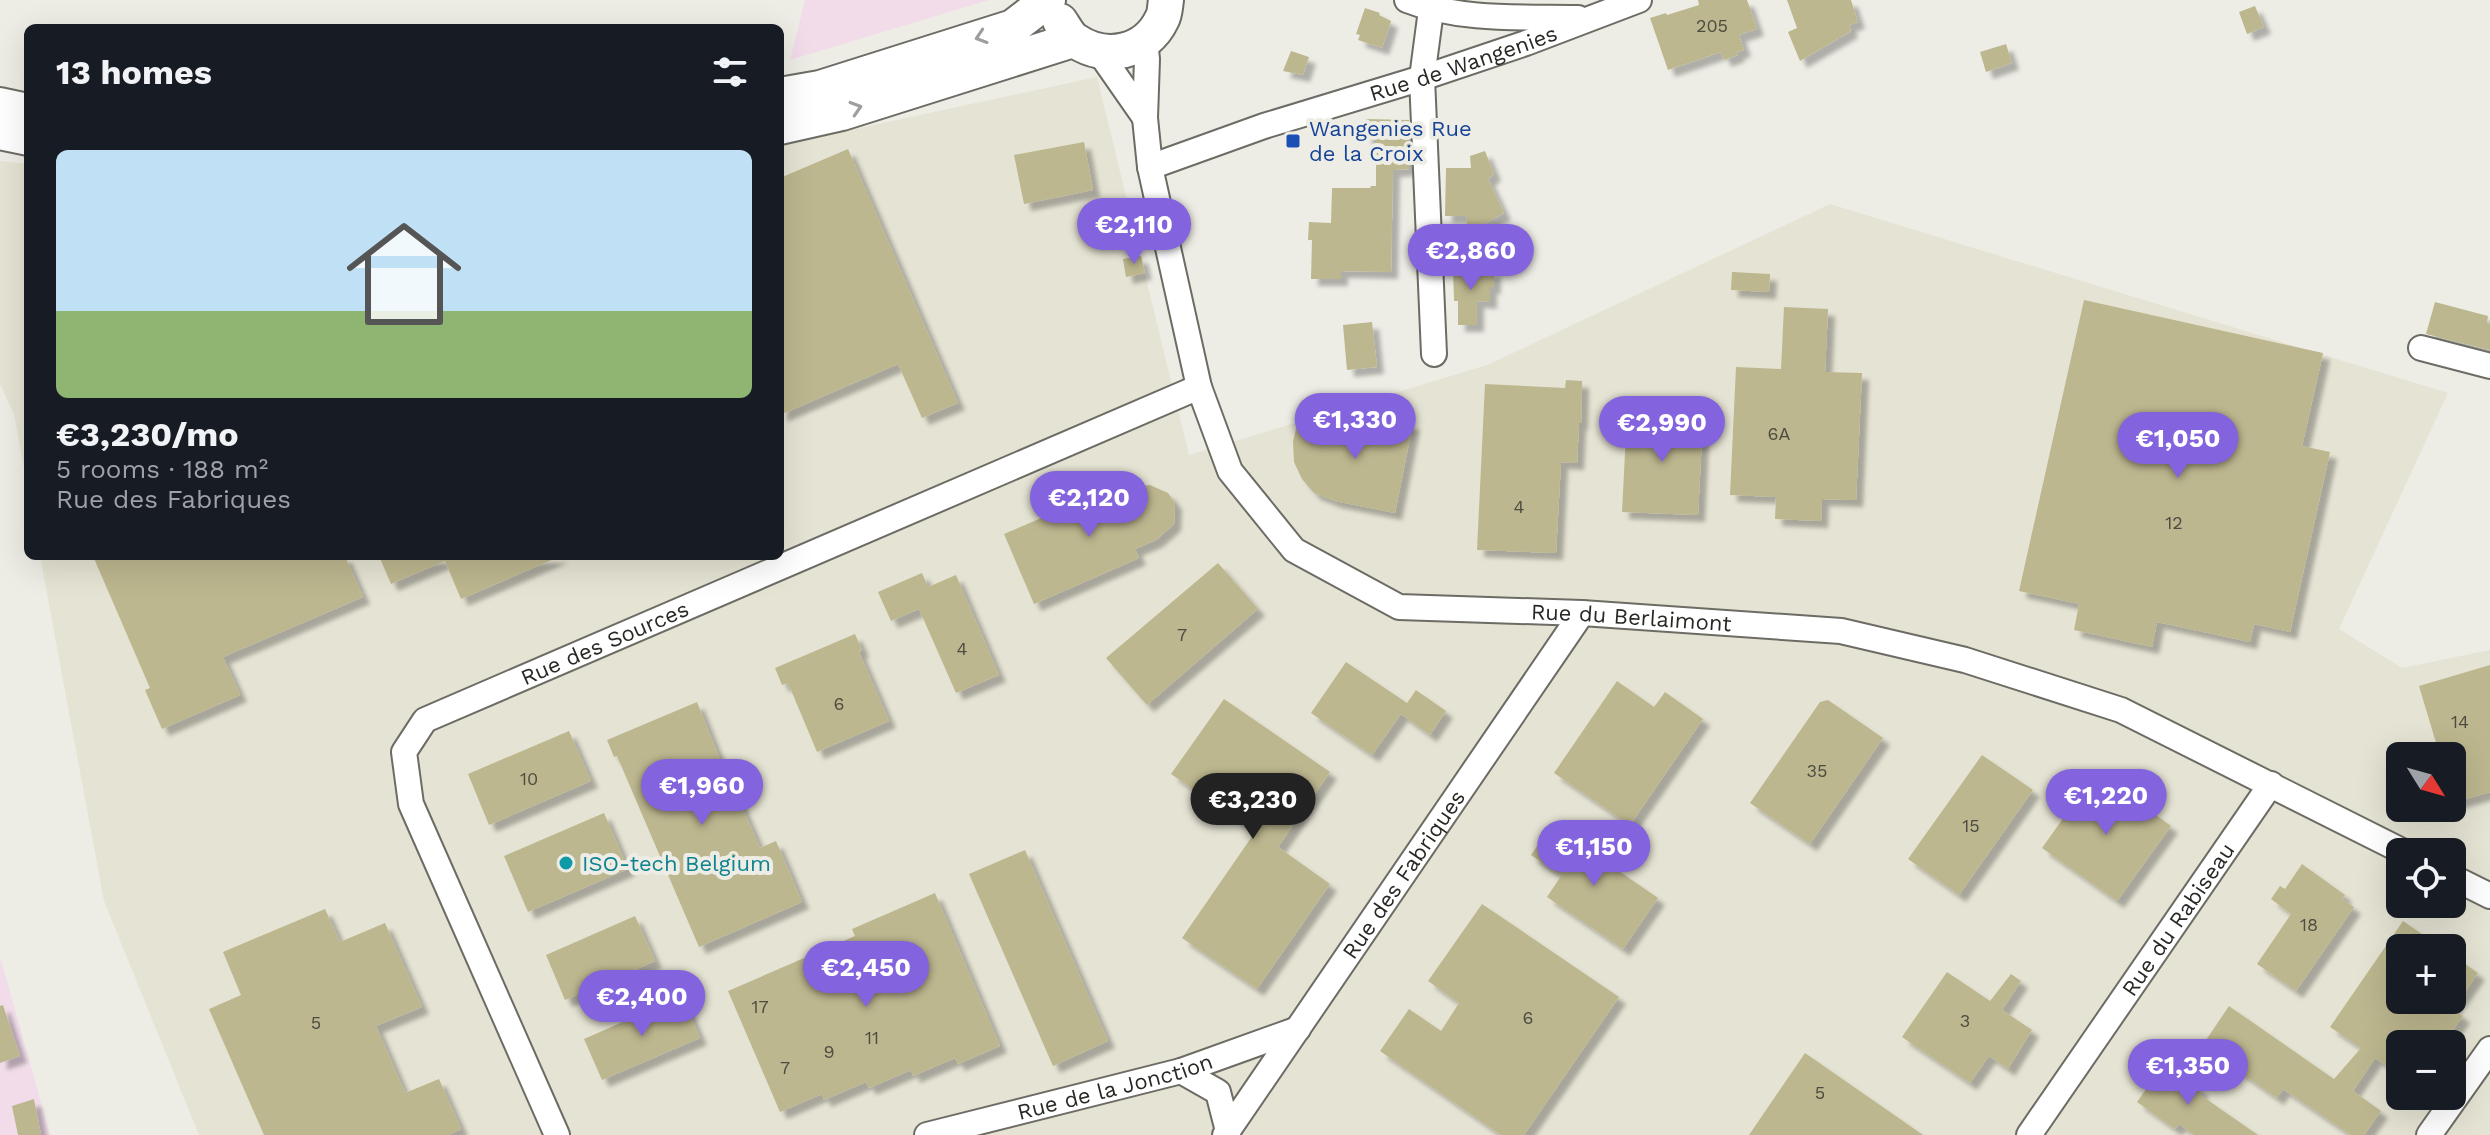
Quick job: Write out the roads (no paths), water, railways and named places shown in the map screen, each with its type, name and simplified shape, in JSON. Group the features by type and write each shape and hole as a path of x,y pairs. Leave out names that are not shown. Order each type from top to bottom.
{"highway":[{"path":"784,94 820,88 1013,27 1048,0"},
{"path":"1054,0 1056,15 1086,46"},
{"path":"784,126 1086,46 1127,51 1145,42 1162,18 1166,0"},
{"path":"0,105 24,110"},
{"path":"0,132 24,137"}],"street":[{"path":"1407,0 1431,10 1500,16 1589,18"},
{"name":"Rue de Wangenies","path":"1150,167 1264,126 1526,43 1639,0"},
{"path":"1431,10 1422,78 1434,354"},
{"name":"Rue du Berlaimont","path":"1145,42 1145,118 1150,167 1199,387 1230,471 1294,550 1399,607 1582,613 1841,631 1965,660 2121,710 2386,843"},
{"name":"Rue du Berlaimont","path":"1086,46 1145,118"},
{"path":"2421,348 2490,366"},
{"name":"Rue des Sources","path":"557,1135 411,804 404,752 425,720 1199,387"},
{"name":"Rue des Fabriques","path":"1226,1133 1582,613"},
{"name":"Rue du Rabiseau","path":"2029,1135 2271,784"},
{"path":"2466,884 2490,896"},
{"name":"Rue de la Jonction","path":"927,1135 1181,1071 1298,1029"},
{"path":"2429,1135 2490,1049"},
{"path":"1181,1071 1218,1092 1226,1133"}],"place":[{"name":"Wangenies Rue de la Croix","path":"1293,141"},
{"name":"ISO-tech Belgium","path":"566,863"}]}
